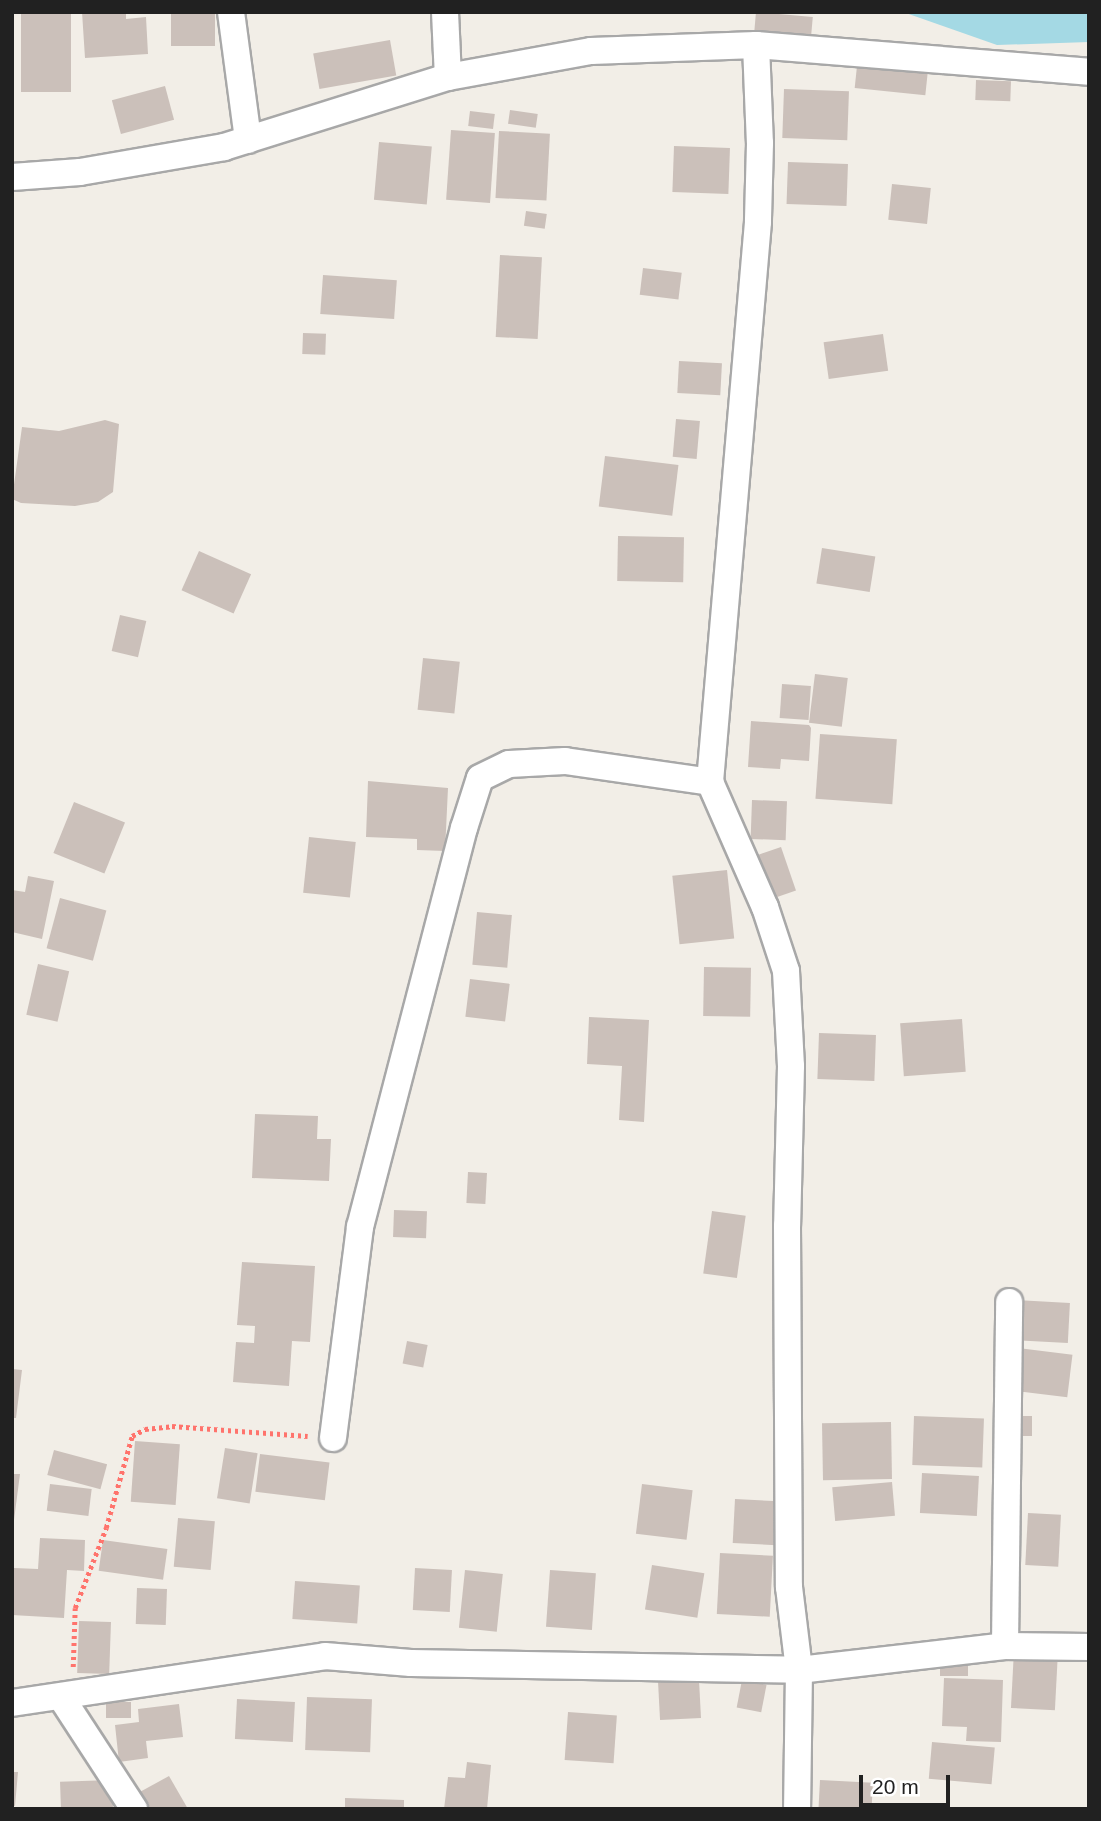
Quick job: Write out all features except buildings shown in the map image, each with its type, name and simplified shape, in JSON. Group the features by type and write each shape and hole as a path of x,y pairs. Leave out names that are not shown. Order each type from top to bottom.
{"street":[{"path":"230,12 248,140"},
{"path":"445,12 448,77"},
{"path":"12,177 80,172 248,140 448,77 591,51 756,45 1089,72"},
{"path":"756,45 760,143 758,222 710,782 765,907 786,971 791,1066 787,1226 789,1587 799,1670 797,1809"},
{"path":"333,1438 360,1227 464,828 480,778 509,764 565,761 710,782"},
{"path":"1005,1646 1009,1302"},
{"path":"12,1703 326,1656 411,1663 799,1670 1005,1646 1089,1647"},
{"path":"66,1696 134,1809"}],"path":[{"path":"66,1696 75,1608 106,1528 132,1436 145,1429 172,1426 333,1438"}],"water":[{"path":"903,12 1089,12 1089,42 997,45"}]}
